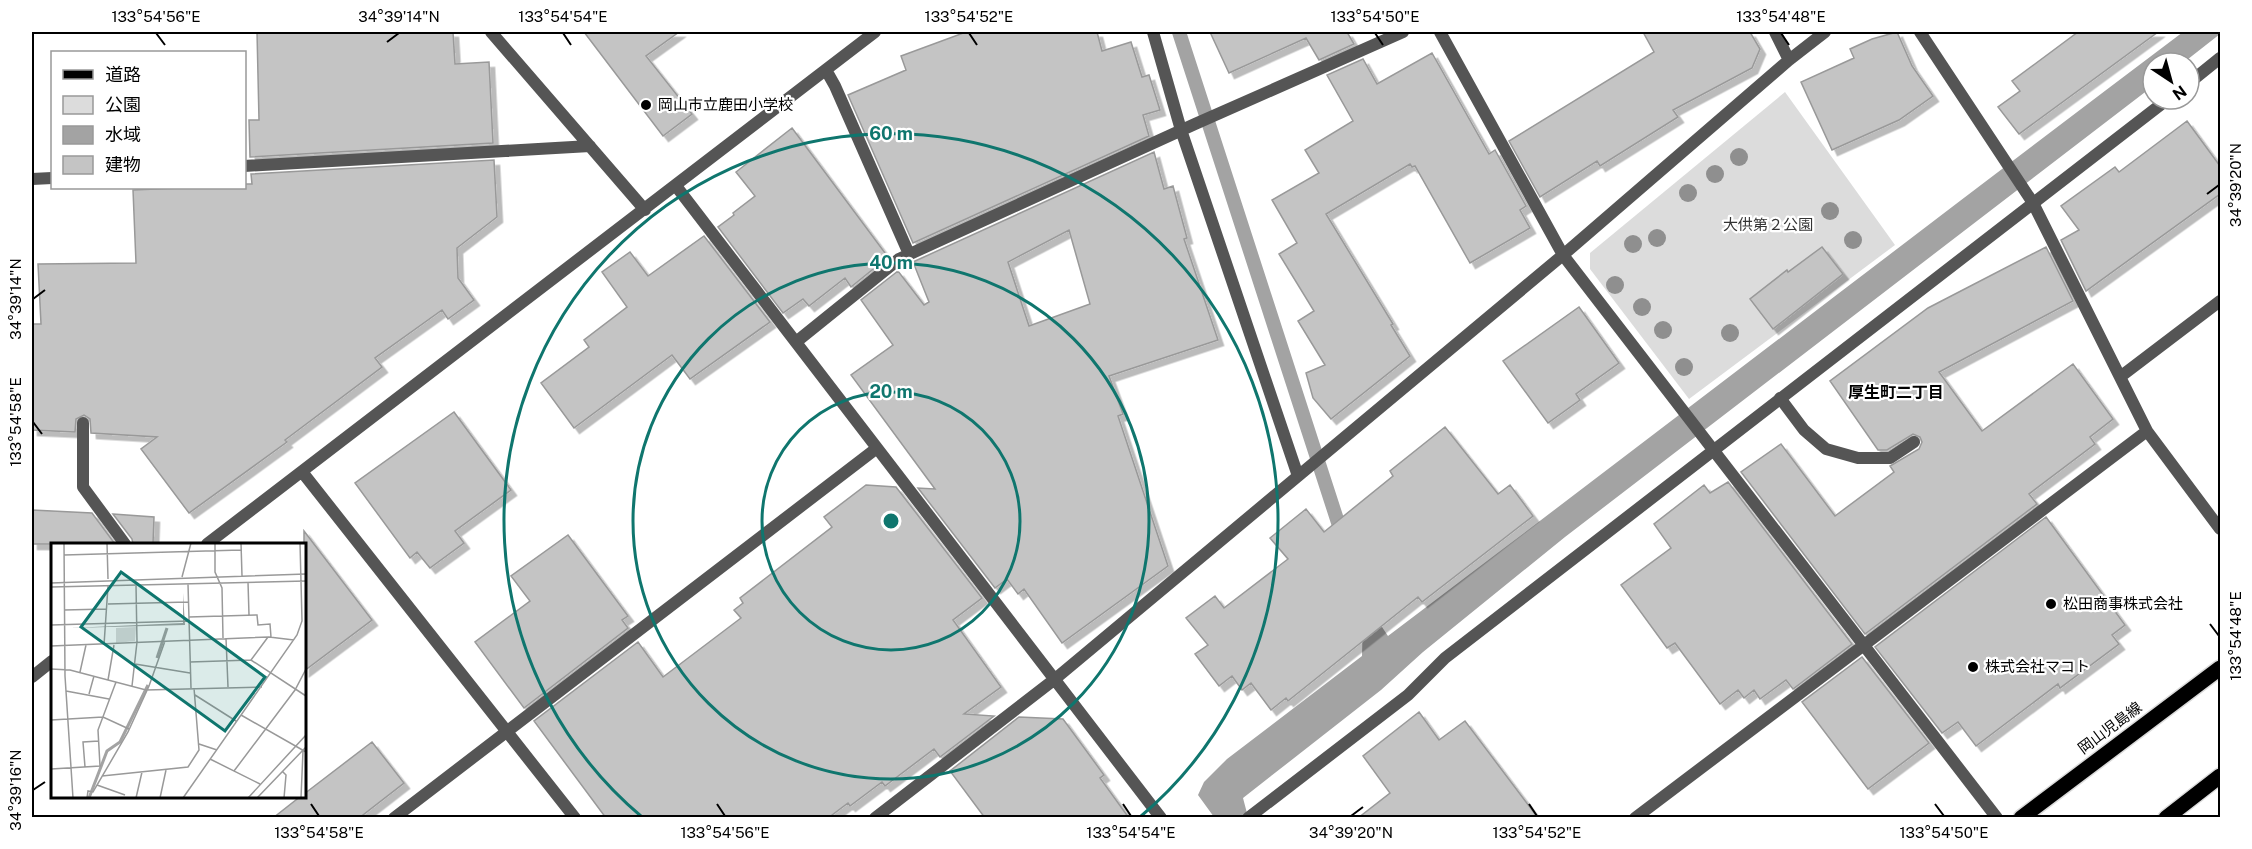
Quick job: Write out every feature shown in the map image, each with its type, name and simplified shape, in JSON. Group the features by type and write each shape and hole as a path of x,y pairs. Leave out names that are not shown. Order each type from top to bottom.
{"main road":[{"name":"岡山児島線","path":"2020,818 2220,668"},
{"path":"2166,818 2220,776"}],"street":[{"path":"491,32 645,210"},
{"path":"208,543 303,473 875,32"},
{"path":"1153,32 1181,130 1302,473"},
{"path":"796,342 899,259 1181,130 1403,32"},
{"path":"1440,32 1563,255 1997,818"},
{"path":"1775,32 1789,60"},
{"path":"875,818 1055,679 1563,255 1789,60 1825,32"},
{"path":"1920,32 2033,204 2147,431 2220,529"},
{"path":"2201,73 2220,58"},
{"path":"826,70 909,254"},
{"path":"1250,816 1408,695 1445,658 2153,111"},
{"path":"246,166 590,146"},
{"path":"32,179 51,178"},
{"path":"676,186 1161,818"},
{"path":"2120,377 2220,301"},
{"path":"1780,398 1804,430 1826,449 1858,458 1890,458 1914,442"},
{"path":"83,423 82,487 124,543"},
{"path":"1635,818 2147,431"},
{"path":"394,818 877,448"},
{"path":"303,473 575,818"},
{"path":"32,677 51,662"}],"green space":[{"name":"大供第２公園","path":"1785,92 1895,245 1689,399 1590,269 1590,253"}],"water":[{"path":"2183,32 2220,32 2198,51 2158,51"},
{"path":"2141,64 2141,95 1565,537 1423,652 1381,690 1243,798 1248,817 1214,817 1198,795 1204,782 1227,759 1362,656 1363,613 1370,609 1388,636"}],"building":[{"path":"257,32 453,32 455,64 489,62 493,143 250,157 249,120 259,120"},
{"path":"584,32 679,32 646,56 692,114 663,136"},
{"path":"966,32 1097,32 1102,51 1131,42 1142,77 1149,75 1160,110 1143,115 1149,136 913,243 848,95 906,70 901,56"},
{"path":"1210,32 1347,32 1354,44 1319,60 1306,38 1229,73"},
{"path":"1643,32 1750,32 1760,49 1752,68 1673,110 1678,117 1600,166 1597,161 1540,197 1509,141 1654,52"},
{"path":"1897,32 1912,66 1933,96 1899,120 1832,150 1801,82 1854,58 1850,49 1872,39"},
{"path":"2078,32 2158,32 2019,134 1998,107 2020,91 2012,81"},
{"path":"1432,53 1489,154 1495,150 1526,206 1520,210 1530,228 1470,263 1415,166 1412,167 1410,164 1326,214 1410,356 1331,419 1313,398 1306,373 1325,365 1298,321 1314,311 1279,254 1297,243 1272,200 1319,173 1305,150 1353,121 1327,75 1363,59 1377,84"},
{"path":"2187,121 2220,166 2220,194 2086,291 2061,240 2079,230 2061,206 2115,167 2119,172"},
{"path":"792,128 888,257 851,287 845,278 809,306 803,299 783,313 718,227 755,196 736,172"},
{"path":"1154,152 1164,189 1173,186 1187,238 1184,239 1218,340 1109,376 1123,414 1118,416 1168,566 1062,643 1024,589 1018,594 1007,579 995,588 918,488 935,489 851,375 893,345 861,300 898,271 924,305 929,302 913,262","holes":["1069,230 1090,304 1029,326 1008,262"]},
{"path":"494,160 497,217 457,248 458,278 474,300 448,319 442,310 375,358 382,367 285,440 287,442 189,513 141,449 157,437 91,433 90,419 84,415 76,419 75,432 32,430 32,324 41,324 38,264 136,263 133,190 246,189 246,184 252,184 251,174"},
{"path":"704,236 770,322 690,379 672,355 574,428 541,383 589,347 584,340 627,307 602,272 630,252 648,276"},
{"path":"1822,247 1843,274 1773,329 1750,299 1787,270 1788,272"},
{"path":"2046,247 2073,301 1939,372 1982,431 2073,364 2113,419 2090,437 2095,444 2029,494 2037,504 1865,634 1741,472 1781,444 1835,516 1894,472 1890,466 1919,449 1922,442 1920,437 1913,434 1887,450 1878,450 1830,381 1928,308"},
{"path":"1579,307 1619,363 1576,394 1580,400 1548,423 1503,361"},
{"path":"454,412 511,490 455,531 464,543 430,568 417,552 410,558 355,483"},
{"path":"1445,427 1498,494 1510,485 1533,516 1422,602 1418,597 1288,701 1286,698 1271,710 1251,683 1242,690 1232,676 1219,686 1195,654 1208,645 1186,618 1215,596 1224,608 1288,559 1270,538 1306,509 1324,532 1393,476 1390,471"},
{"path":"1728,482 1852,644 1793,689 1786,680 1760,699 1754,690 1744,698 1738,690 1720,704 1675,643 1667,648 1621,585 1671,548 1654,524 1704,485 1710,493"},
{"path":"866,485 896,487 982,598 953,620 1001,687 964,714 994,716 940,757 934,749 885,786 882,782 850,806 848,803 828,818 606,818 534,721 638,642 663,677 741,618 734,610 743,603 740,598 832,527 824,517"},
{"path":"32,510 92,513 114,543 51,543 32,544"},
{"path":"113,514 154,517 153,543 133,543"},
{"path":"2046,517 2125,625 2112,635 2119,644 2060,688 2058,684 1976,746 1958,722 1942,733 1875,647"},
{"path":"304,531 372,620 306,670 306,543 304,543"},
{"path":"568,535 628,616 622,620 628,628 524,708 475,642 530,601 511,576"},
{"path":"1862,657 1929,743 1868,789 1802,702"},
{"path":"1419,712 1439,740 1465,721 1538,818 1358,818 1390,793 1363,756"},
{"path":"1019,717 1063,719 1104,775 1100,778 1129,818 985,818 950,771"},
{"path":"372,742 404,783 359,818 273,818 298,798 306,798 306,792"}],"waterway":[{"path":"1179,32 1343,538"}],"place":[{"name":"岡山市立鹿田小学校","path":"646,105"},
{"name":"松田商事株式会社","path":"2051,604"},
{"name":"株式会社マコト","path":"1973,667"}],"district":[{"name":"厚生町二丁目","path":"1896,392"}]}
